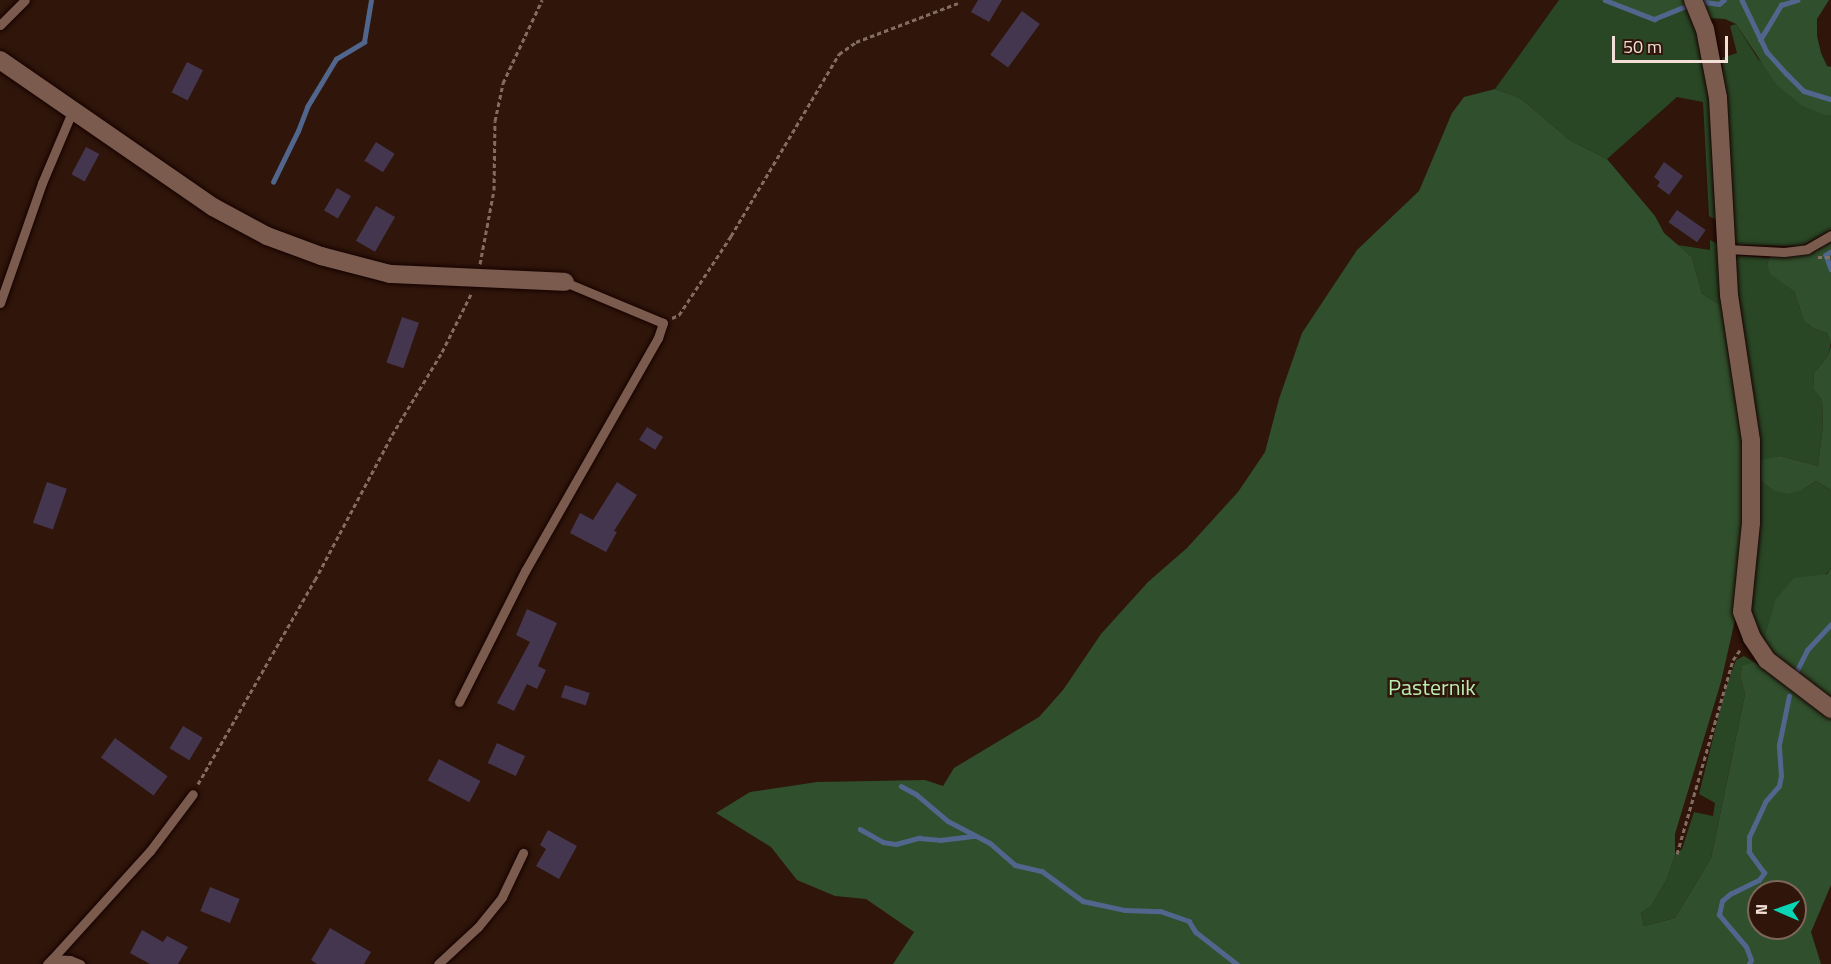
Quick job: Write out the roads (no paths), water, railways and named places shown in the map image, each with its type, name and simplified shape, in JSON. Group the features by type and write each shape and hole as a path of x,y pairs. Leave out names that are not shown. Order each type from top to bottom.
{"street":[{"path":"1693,0 1704,29 1718,98 1730,305 1752,452 1751,523 1742,596 1744,618 1752,638 1767,660 1831,709"},
{"path":"0,60 72,112 213,207 267,236 321,256 390,274 565,282"}],"lane":[{"path":"0,25 25,0"},
{"path":"0,303 42,183 72,112"},
{"path":"1727,249 1784,252 1807,249 1831,235"},
{"path":"459,702 525,571 658,338 663,323 565,282"},
{"path":"50,962 150,851 193,794"},
{"path":"438,964 478,927 502,897 523,853"},
{"path":"50,962 70,960 80,964"}],"waterway":[{"path":"273,182 307,107 336,59 364,42 371,0"},
{"path":"1605,0 1654,19 1686,6"},
{"path":"1705,2 1719,4 1724,0"},
{"path":"1742,0 1767,52 1804,91 1831,99"},
{"path":"1760,40 1781,5 1797,0"},
{"path":"1831,252 1826,255 1831,269"},
{"path":"1795,674 1807,650 1831,624"},
{"path":"1749,964 1751,960 1746,947 1719,915 1722,901 1730,894 1759,880 1764,873 1749,852 1749,837 1765,802 1779,786 1781,776 1779,745 1789,696"},
{"path":"901,786 916,794 948,821 990,843 1015,865 1042,871 1083,901 1125,910 1160,911 1189,921 1196,932 1237,964"},
{"path":"860,829 883,842 896,844 919,838 940,840 975,836"}],"park label":[{"name":"Pasternik","path":"1432,688"}]}
